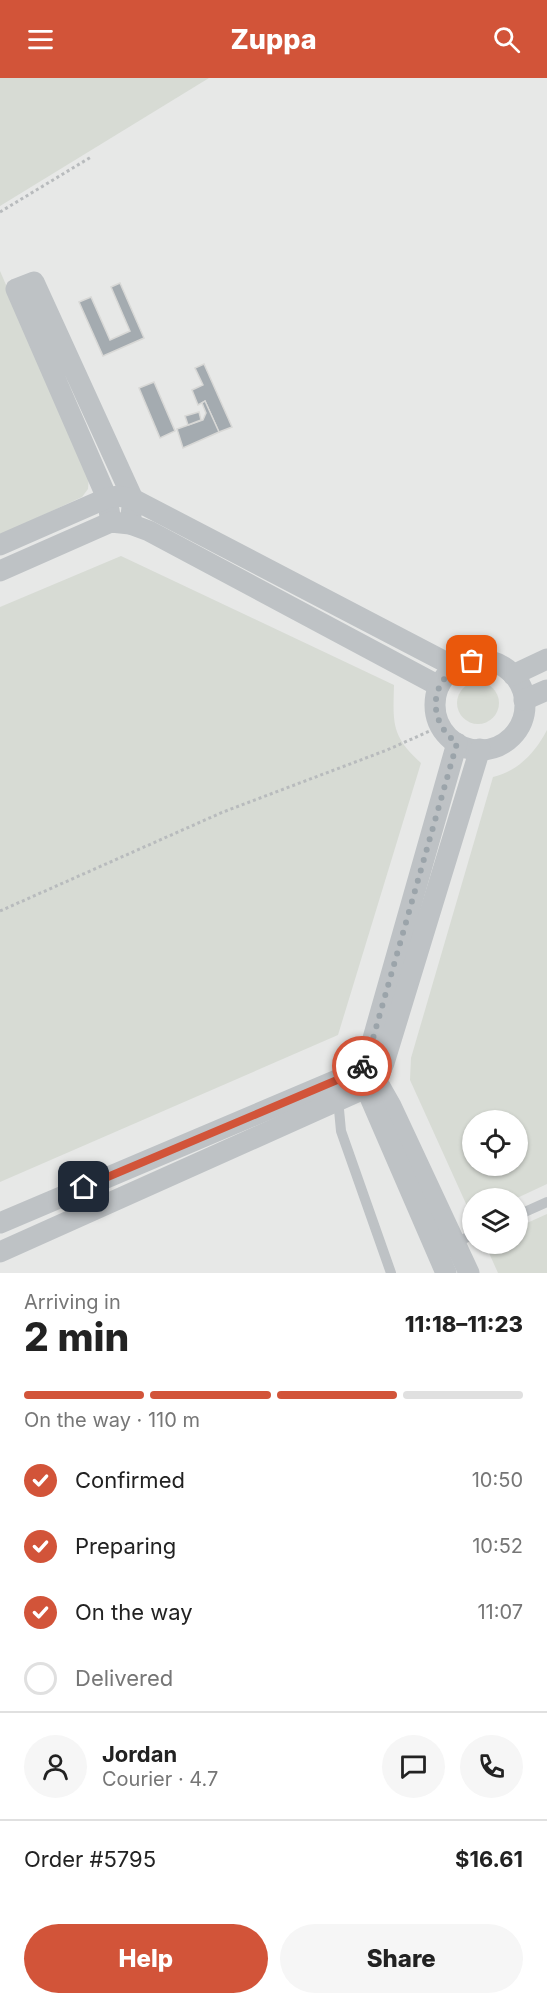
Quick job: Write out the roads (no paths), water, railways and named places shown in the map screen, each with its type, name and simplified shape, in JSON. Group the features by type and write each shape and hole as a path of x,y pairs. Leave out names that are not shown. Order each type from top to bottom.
{"street":[{"path":"120,523 16,289 34,282 133,499"},
{"path":"0,545 107,498 118,496 133,499 455,667"},
{"path":"120,523 133,499"},
{"path":"0,571 120,523 149,531 439,686"},
{"path":"513,675 547,659"},
{"path":"481,660 499,664 513,675 519,682 524,700 522,719 513,735 498,746 480,749 457,743 441,726 435,706 439,686 455,667 481,660"},
{"path":"524,700 547,690"},
{"path":"446,1273 356,1080 457,743"},
{"path":"0,1252 356,1080 384,1063 480,749"},
{"path":"0,1223 356,1080"},
{"path":"356,1080 462,1236"},
{"path":"466,1254 469,1273"}],"lane":[{"path":"356,1080 341,1131 391,1273"},
{"path":"528,1211 547,1203"}]}
